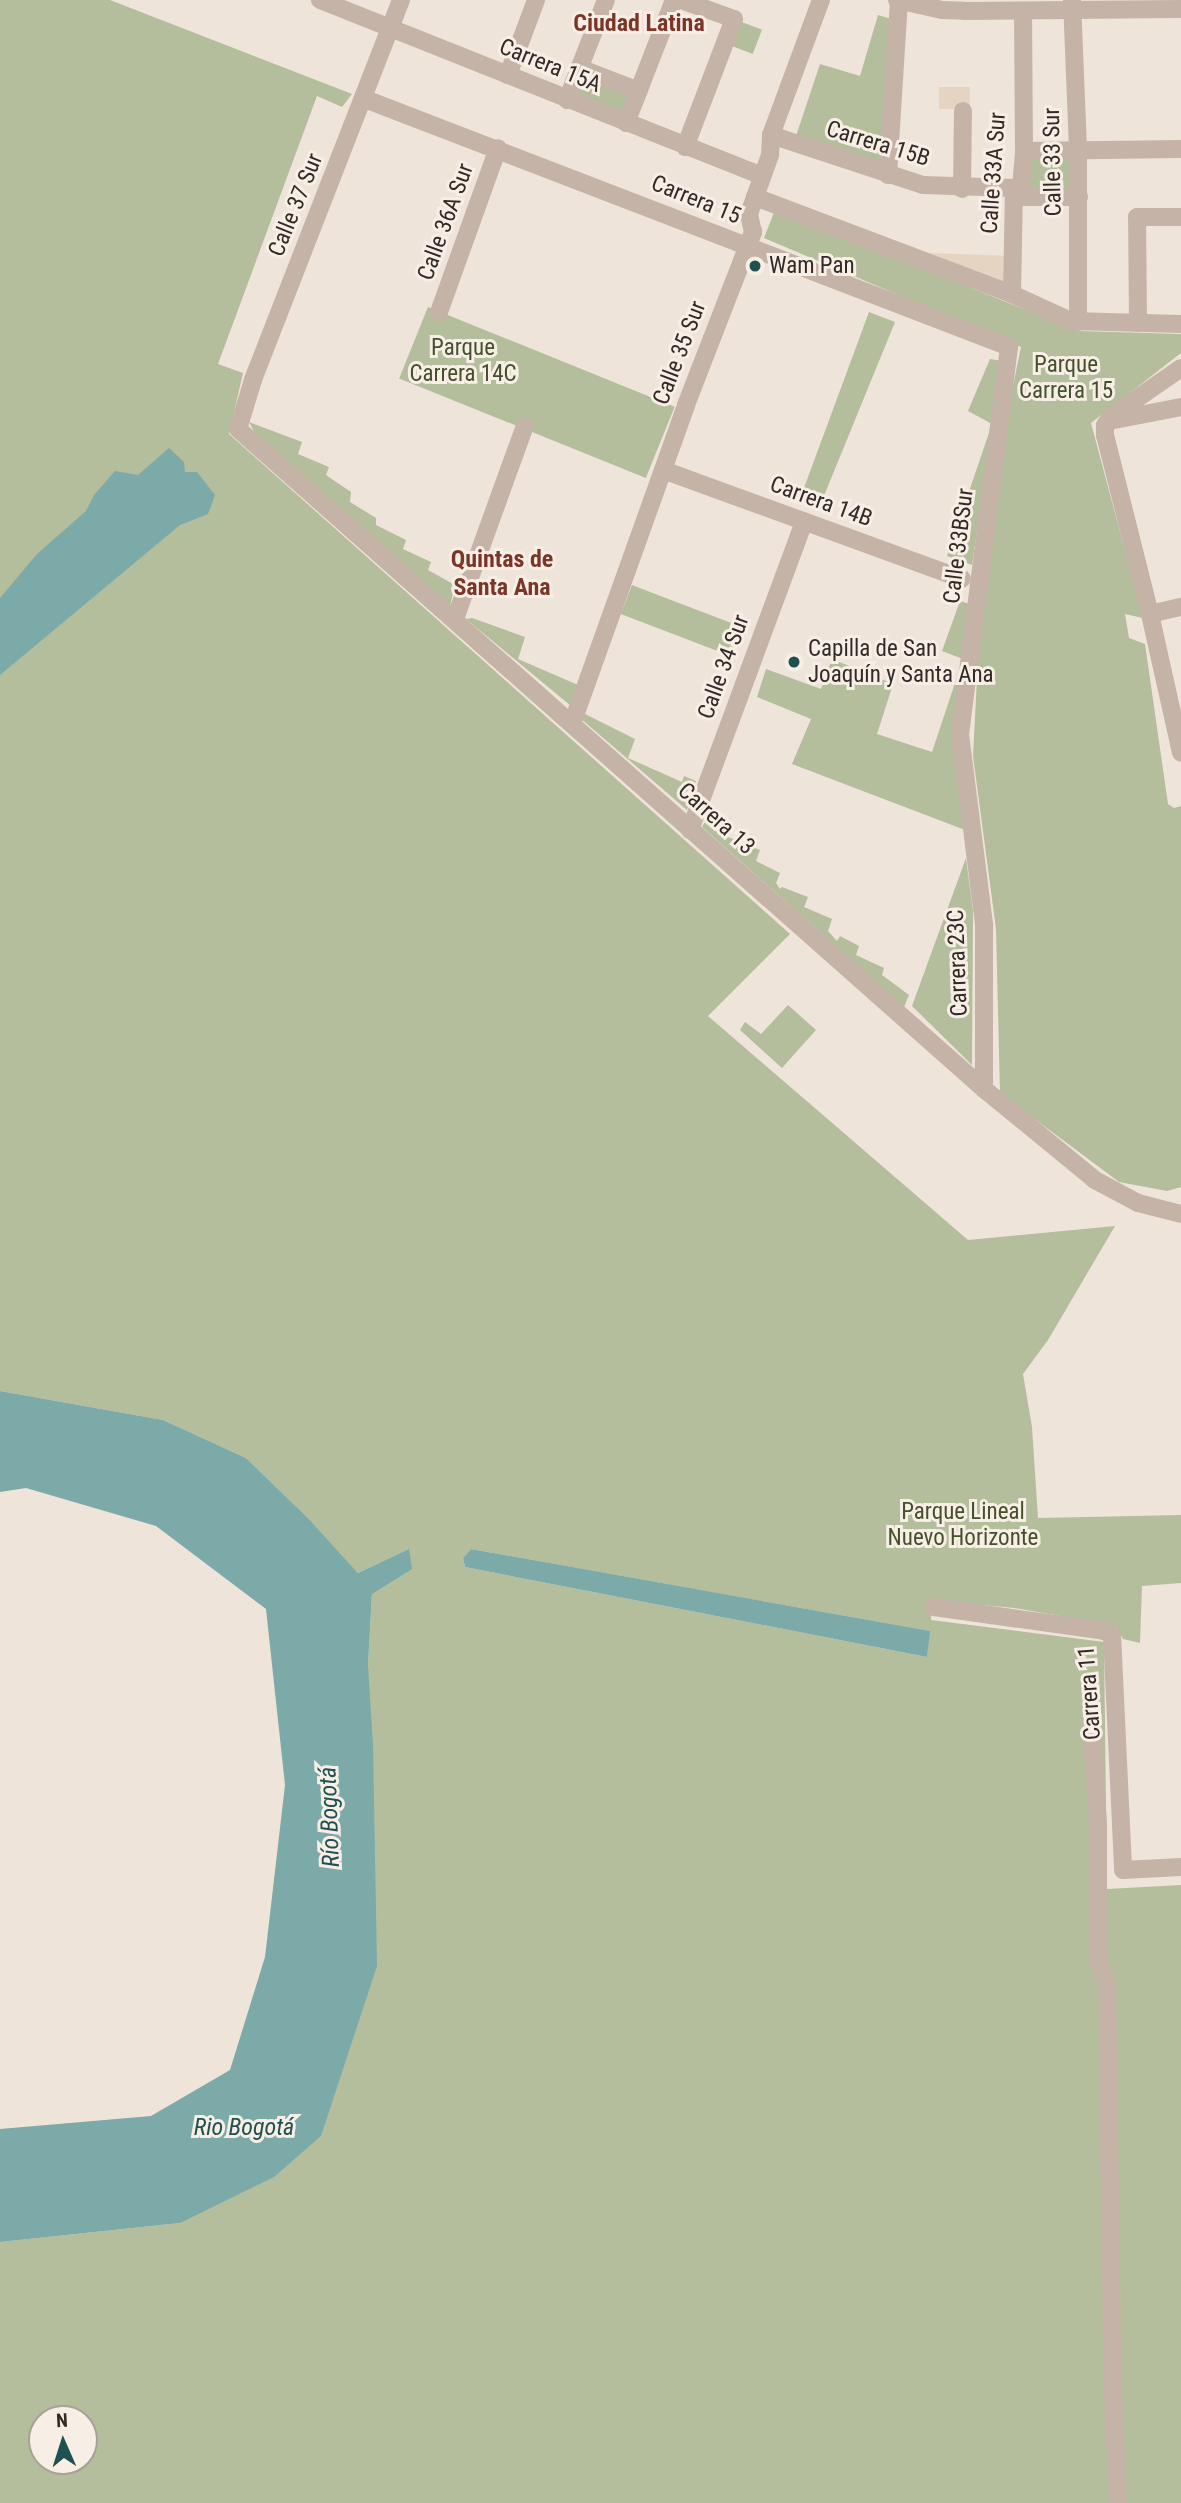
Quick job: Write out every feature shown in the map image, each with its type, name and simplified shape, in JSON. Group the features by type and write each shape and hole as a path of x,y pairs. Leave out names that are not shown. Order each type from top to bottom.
{"street":[{"name":"Carrera 15A","path":"320,0 762,176"},
{"name":"Calle 37 Sur","path":"238,429 253,380 365,99 401,0"},
{"path":"508,75 536,0"},
{"path":"567,100 606,0"},
{"path":"626,123 674,0"},
{"path":"681,0 734,19 685,147"},
{"name":"Calle 35 Sur","path":"572,724 663,470 753,232 749,214 770,155 771,135 821,0"},
{"path":"888,175 899,0 942,10 1023,12 1072,6 1181,9"},
{"name":"Calle 33 Sur","path":"1072,6 1079,197 1078,322"},
{"name":"Calle 33A Sur","path":"1012,294 1014,193 1021,187 1024,150 1023,12"},
{"path":"579,68 639,91"},
{"name":"Carrera 15","path":"365,99 1009,347"},
{"path":"962,189 963,111"},
{"name":"Carrera 15B","path":"771,135 923,185 1079,197"},
{"name":"Calle 36A Sur","path":"439,312 498,148"},
{"path":"1024,150 1181,149"},
{"path":"755,197 1012,294 1078,322 1181,324"},
{"path":"1138,323 1137,217 1181,217"},
{"name":"Calle 33BSur","path":"972,835 960,734 1009,347"},
{"path":"1181,368 1107,423 1105,435 1150,614 1181,753"},
{"path":"1107,423 1181,407"},
{"path":"455,619 525,426"},
{"name":"Carrera 13","path":"238,429 984,1089 1095,1180 1128,1199 1177,1209"},
{"name":"Carrera 14B","path":"663,470 962,579"},
{"name":"Calle 34 Sur","path":"690,830 804,521"},
{"path":"1150,614 1181,607"},
{"name":"Carrera 23C","path":"972,835 984,925 984,1089"},
{"name":"Carrera 11","path":"934,1607 1112,1634 1123,1870 1181,1867"},
{"path":"1091,1723 1098,1824 1098,1957 1107,1987 1112,2366 1118,2503"}],"green space":[{"name":"Parque Lineal Nuevo Horizonte","path":"0,0 110,0 352,94 342,107 317,96 218,364 243,373 229,434 790,934 708,1016 968,1240 1115,1226 1048,1340 1023,1374 1032,1427 1038,1518 1181,1515 1181,1583 1142,1586 1140,1643 1123,1639 1117,1626 1014,1608 932,1600 931,1620 1104,1642 1107,1889 1181,1885 1181,2503 0,2503 0,2242 180,2223 368,1665 372,1594 409,1549 358,1573 309,1519 246,1458 163,1420 0,1391","holes":["471,1549 929,1631 927,1657 465,1567 463,1558"]},
{"path":"878,15 895,20 882,168 796,136 820,64 860,76"},
{"path":"734,19 762,30 753,54 725,43"},
{"path":"585,76 630,91 621,117 576,97"},
{"path":"1024,159 1075,159 1075,188 1024,188"},
{"name":"Parque Carrera 15","path":"775,210 1079,331 1181,334 1181,353 1091,423 1143,618 1125,614 1129,638 1145,644 1168,804 1174,808 1181,806 1181,1187 1167,1191 1119,1182 1000,1093 996,929 973,756 979,639 1001,444 1021,347 764,238"},
{"name":"Parque Carrera 14C","path":"428,307 675,407 646,478 399,378"},
{"path":"869,312 895,322 819,508 801,496"},
{"path":"990,359 1002,361 972,565 947,556 992,424 968,411"},
{"path":"249,422 302,442 298,454 329,467 326,475 351,492 350,502 376,518 376,525 406,540 403,549 431,562 428,570 455,585 450,606 257,437"},
{"path":"632,585 740,627 729,656 621,614"},
{"path":"960,601 973,605 965,830 792,764 811,719 757,697 766,669 821,689 832,659 893,684 877,734 932,752 963,659 942,651"},
{"path":"472,618 525,637 518,659 585,688 577,711 466,619"},
{"path":"583,713 635,739 628,758 682,782 684,776 696,781 687,810 580,718"},
{"path":"705,822 726,839 728,837 760,850 756,861 780,873 776,883 780,889 782,887 808,897 804,907 832,919 828,931 837,941 840,936 859,946 856,955 884,968 882,975 909,995 904,1007 702,827"},
{"path":"966,858 973,911 972,1065 912,1006"},
{"path":"788,1005 816,1030 782,1068 740,1030 745,1022 761,1034"}],"shaded area":[{"path":"939,87 970,87 970,109 939,109"},
{"path":"929,253 1013,256 1013,290"}],"water":[{"path":"169,448 184,462 185,472 197,472 215,495 208,514 180,525 0,675 0,598 37,554 86,511 94,495 115,471 138,475"},
{"name":"Rio Bogotá","path":"0,1391 163,1420 246,1458 309,1519 358,1573 409,1549 412,1569 372,1594 368,1665 373,1745 377,1966 321,2136 274,2177 180,2223 0,2242 0,2129 151,2116 230,2070 265,1957 285,1785 266,1609 156,1526 26,1488 0,1492"},
{"path":"471,1549 930,1631 927,1657 465,1567 463,1558"}],"place":[{"name":"Wam Pan","path":"755,266"},
{"name":"Capilla de San Joaquín y Santa Ana","path":"794,662"}],"district":[{"name":"Ciudad Latina","path":"639,24"},
{"name":"Quintas de Santa Ana","path":"502,574"}],"water label":[{"name":"Río Bogotá","path":"330,1817"}]}
